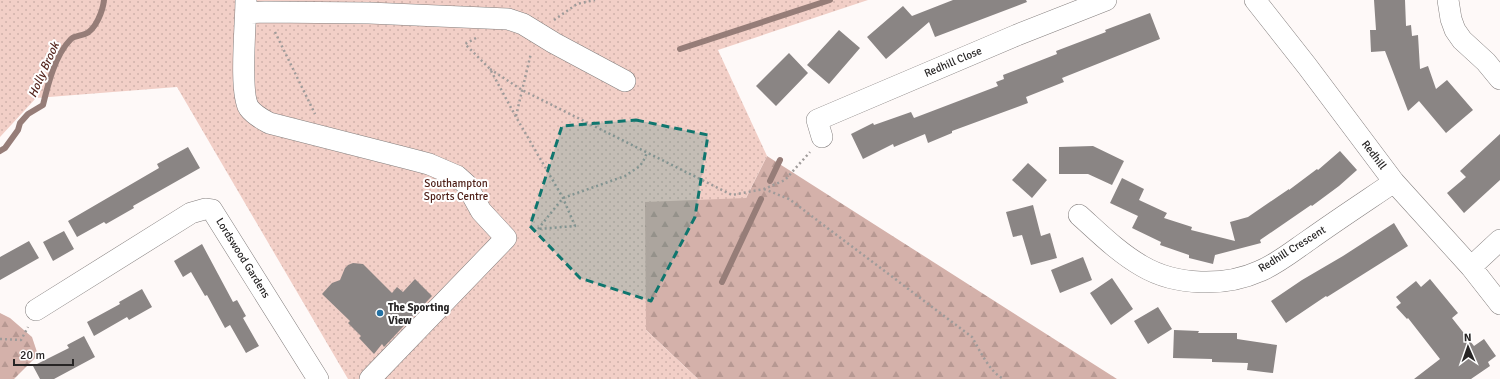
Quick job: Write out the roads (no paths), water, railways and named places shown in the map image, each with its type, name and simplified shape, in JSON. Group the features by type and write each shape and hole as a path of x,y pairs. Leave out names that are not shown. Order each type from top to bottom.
{"street":[{"name":"Redhill Close","path":"822,137 817,120 1017,35 1106,0"},
{"name":"Redhill","path":"1255,0 1307,66 1394,182 1471,267 1500,304"},
{"path":"1448,0 1451,19 1455,30 1462,40 1486,62 1500,79"},
{"path":"370,379 506,238 481,212 466,184 457,176 429,164 269,123 256,115 249,107 245,97 244,81 252,8 508,19 523,24 625,81"},
{"name":"Redhill Crescent","path":"1079,215 1123,254 1144,267 1166,276 1193,282 1210,282 1236,279 1260,271 1282,259 1394,182"},
{"name":"Lordswood Gardens","path":"36,310 191,213 205,209 212,210 318,379"},
{"path":"1471,267 1500,240"}],"waterway":[{"name":"Holly Brook","path":"0,151 5,148 18,130 20,123 28,114 43,105 56,61 72,38 89,32 96,24 104,0"},
{"path":"680,49 830,0"},
{"path":"770,181 780,160"},
{"path":"722,282 761,199"}],"place":[{"name":"The Sporting View","path":"380,313"}],"park label":[{"name":"Southampton Sports Centre","path":"456,189"}]}
